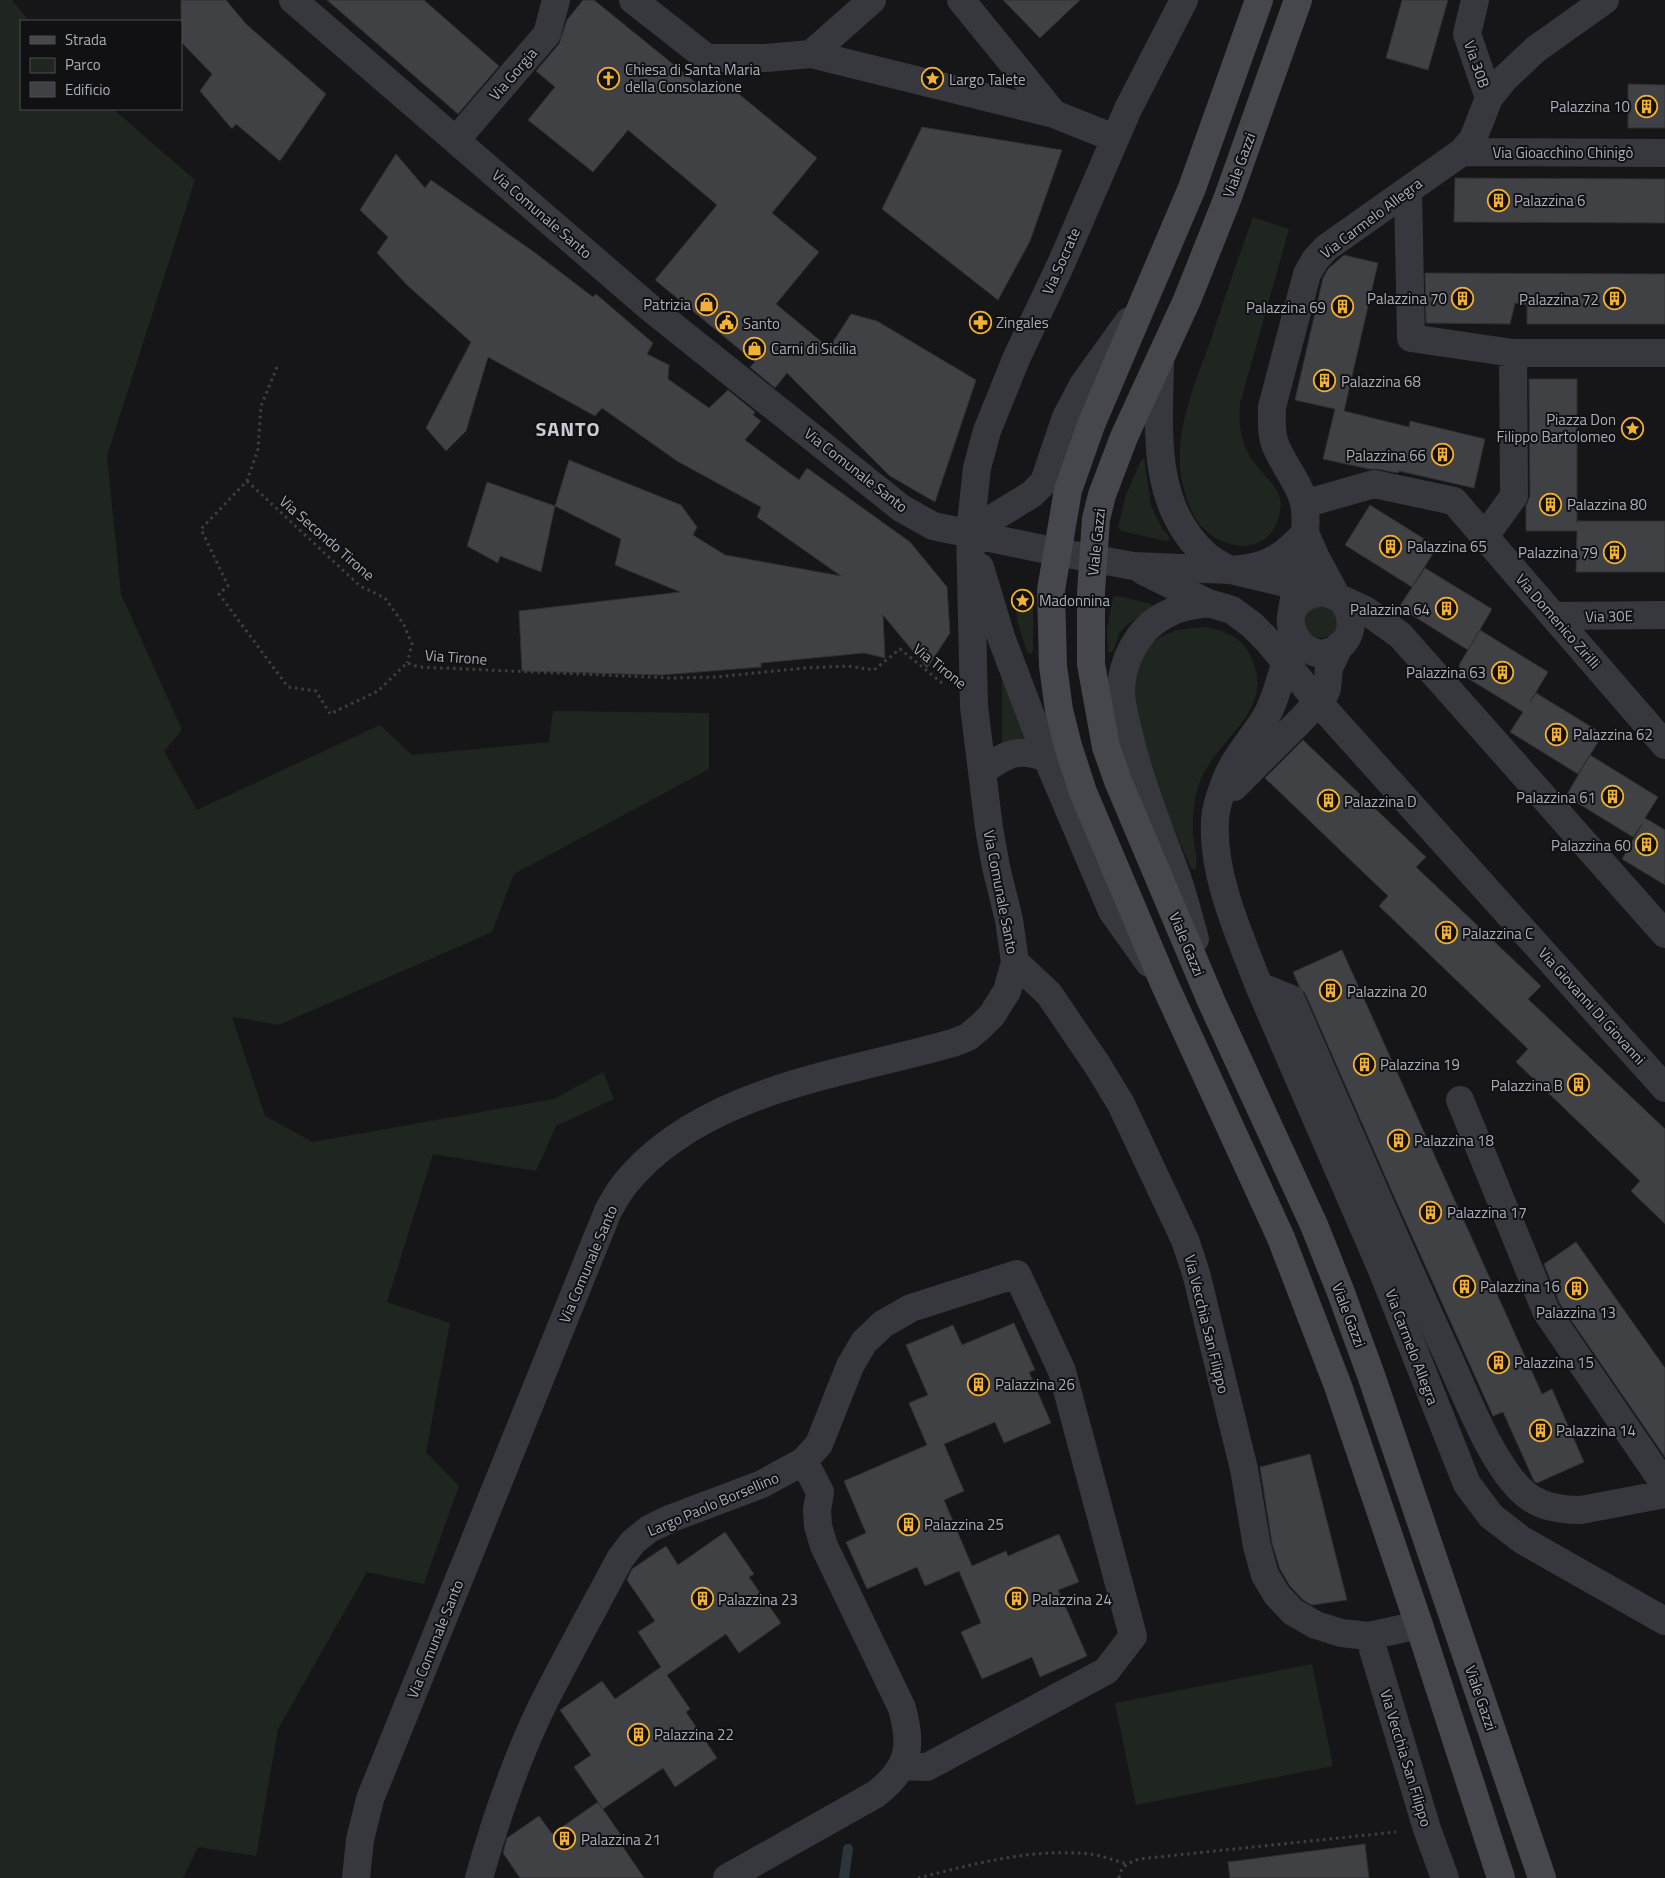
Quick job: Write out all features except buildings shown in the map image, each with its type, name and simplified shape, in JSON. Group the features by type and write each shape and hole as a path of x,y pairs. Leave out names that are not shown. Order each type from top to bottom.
{"main road":[{"path":"1259,0 1192,188 1090,425 1068,490 1051,590 1053,666 1061,719 1083,792 1164,983 1281,1238 1341,1395 1420,1625 1501,1878"},
{"name":"Viale Gazzi","path":"1298,0 1228,197 1187,300 1124,437 1102,495 1096,519 1090,592 1091,664 1106,746 1118,781 1212,1003 1314,1225 1372,1375 1542,1878"}],"street":[{"name":"Via Comunale Santo","path":"293,0 648,307 901,508 933,526 970,532 974,706 996,867 1009,920 1015,962 1007,991 992,1015 968,1037 918,1053 768,1092 728,1108 668,1144 646,1162 624,1186 608,1211 370,1799 360,1840 356,1878"},
{"name":"Via Gorgia","path":"456,140 547,34 556,0"},
{"path":"633,0 707,58 766,58 811,54 1054,114 1114,138"},
{"path":"811,54 872,0"},
{"path":"961,0 1054,114"},
{"name":"Via Socrate","path":"970,532 977,468 987,431 1016,359 1060,264 1114,138 1184,0"},
{"name":"Via 30B","path":"1475,0 1467,34 1490,98"},
{"name":"Via Carmelo Allegra","path":"1605,0 1517,64 1490,98 1473,139 1462,152 1326,248 1315,260 1308,274 1272,407 1274,441 1304,504 1305,533 1286,663 1269,712 1228,773 1218,804 1215,820 1215,840 1223,884 1259,986 1382,1270 1455,1456 1471,1490 1491,1516 1522,1540 1665,1621"},
{"name":"Via Gioacchino Chinigò","path":"1462,152 1665,153"},
{"path":"1408,190 1411,338 1513,353 1665,353"},
{"path":"970,532 1032,494 1044,482 1066,417 1083,385 1146,298"},
{"path":"1485,536 1514,496 1513,353"},
{"path":"1160,361 1159,435 1164,483 1183,529 1209,558 1294,610"},
{"name":"Via Domenico Zirilli","path":"1304,504 1374,484 1454,501 1665,745"},
{"path":"970,532 1057,552 1133,566 1230,570 1252,568 1273,562 1290,550 1305,533 1330,594 1344,603 1349,611 1350,630 1329,668 1327,689 1318,702 1218,804"},
{"path":"970,532 1001,637 1047,758 1112,911 1164,983"},
{"path":"1133,566 1220,606 1270,622 1330,594 1365,610 1400,636 1665,934"},
{"path":"1212,1003 1178,878 1142,782 1121,694 1126,661 1143,632 1164,615 1184,606 1220,606"},
{"name":"Via Giovanni Di Giovanni","path":"1220,606 1258,630 1318,702 1665,1088"},
{"path":"1294,610 1298,643 1314,652 1332,650 1340,645"},
{"name":"Via 30E","path":"1554,616 1665,615"},
{"path":"982,771 1007,754 1030,752 1047,758"},
{"name":"Via Vecchia San Filippo","path":"1015,962 1049,994 1098,1066 1121,1104 1185,1240 1196,1273 1244,1469 1257,1546 1265,1575 1277,1595 1293,1612 1308,1621 1342,1633 1370,1636 1420,1625"},
{"name":"Via Carmelo Allegra","path":"1259,986 1291,999 1399,1248 1477,1420 1490,1446 1513,1482 1525,1494 1539,1502 1555,1508 1568,1510 1581,1510 1665,1494"},
{"path":"1460,1100 1546,1311 1665,1485"},
{"path":"726,1878 876,1794 892,1781 902,1766 907,1748 907,1727 902,1708 824,1546 818,1526 817,1510 820,1492 804,1461 819,1444 850,1366 864,1342 883,1324 911,1308 1017,1274 1062,1371 1133,1636 1106,1670 927,1767 902,1766"},
{"name":"Largo Paolo Borsellino","path":"479,1878 502,1806 520,1758 545,1702 620,1559 628,1548 649,1529 672,1518 762,1484 804,1461"},
{"name":"Via Vecchia San Filippo","path":"1370,1636 1427,1829 1445,1878"}],"path":[{"name":"Via Tirone","path":"277,366 261,406 258,449 247,481 200,529 228,586 219,594 288,688 316,691 330,714 378,691 407,662 419,667 600,676 716,678 804,668 848,666 874,670 900,649 974,706"},
{"name":"Via Secondo Tirone","path":"247,481 360,586 385,598 404,625 412,644 407,662"},
{"path":"1119,1878 1127,1864 1139,1859 1427,1829"},
{"path":"918,1878 1002,1858 1055,1853 1091,1854 1127,1864"}],"green space":[{"path":"0,0 12,0 28,20 20,20 20,110 114,110 195,180 107,456 121,594 182,730 164,751 197,810 380,725 412,755 549,742 553,711 709,713 709,769 514,874 492,932 279,1025 232,1017 265,1116 313,1142 554,1099 603,1072 614,1099 556,1126 536,1171 433,1154 387,1302 450,1323 426,1452 459,1486 424,1584 367,1572 278,1729 256,1856 198,1847 183,1878 0,1878"},
{"path":"1253,217 1289,229 1239,411 1241,432 1248,452 1276,489 1281,504 1276,526 1269,535 1260,542 1238,545 1226,543 1214,537 1204,529 1194,516 1182,483 1180,451 1184,419"},
{"path":"1144,458 1151,506 1163,530 1169,536 1169,540 1166,541 1121,531 1118,527 1126,495 1141,460"},
{"path":"1020,588 1030,590 1033,597 1033,650 1031,654 1027,652 1017,620 1015,591"},
{"path":"1117,596 1151,604 1152,609 1119,633 1111,653 1108,651 1107,630 1113,597"},
{"path":"1324,604 1335,611 1338,623 1332,634 1319,638 1310,634 1304,625 1306,612"},
{"path":"1204,627 1225,632 1241,643 1250,655 1257,675 1256,693 1250,709 1206,770 1198,787 1193,818 1195,870 1191,868 1150,772 1133,698 1136,668 1148,646 1157,639 1176,630"},
{"path":"1002,664 1027,738 1002,742"},
{"path":"1312,1664 1333,1766 1136,1805 1115,1703"}],"waterway":[{"path":"844,1878 848,1849"}],"place":[{"name":"Chiesa di Santa Maria della Consolazione","path":"609,78"},
{"name":"Largo Talete","path":"933,79"},
{"name":"Palazzina 10","path":"1646,106"},
{"name":"Palazzina 6","path":"1498,200"},
{"name":"Palazzina 70","path":"1463,298"},
{"name":"Palazzina 72","path":"1615,299"},
{"name":"Patrizia","path":"707,304"},
{"name":"Palazzina 69","path":"1342,307"},
{"name":"Zingales","path":"980,322"},
{"name":"Santo","path":"727,323"},
{"name":"Carni di Sicilia","path":"755,348"},
{"name":"Palazzina 68","path":"1325,381"},
{"name":"Piazza Don Filippo Bartolomeo","path":"1632,428"},
{"name":"Palazzina 66","path":"1442,455"},
{"name":"Palazzina 80","path":"1551,504"},
{"name":"Palazzina 65","path":"1391,546"},
{"name":"Palazzina 79","path":"1614,552"},
{"name":"Madonnina","path":"1023,600"},
{"name":"Palazzina 64","path":"1446,609"},
{"name":"Palazzina 63","path":"1502,672"},
{"name":"Palazzina 62","path":"1557,734"},
{"name":"Palazzina 61","path":"1612,797"},
{"name":"Palazzina D","path":"1328,801"},
{"name":"Palazzina 60","path":"1647,845"},
{"name":"Palazzina C","path":"1446,933"},
{"name":"Palazzina 20","path":"1331,991"},
{"name":"Palazzina 19","path":"1364,1064"},
{"name":"Palazzina B","path":"1579,1085"},
{"name":"Palazzina 18","path":"1398,1140"},
{"name":"Palazzina 17","path":"1431,1212"},
{"name":"Palazzina 16","path":"1464,1286"},
{"name":"Palazzina 13","path":"1576,1289"},
{"name":"Palazzina 15","path":"1498,1362"},
{"name":"Palazzina 26","path":"979,1384"},
{"name":"Palazzina 14","path":"1540,1430"},
{"name":"Palazzina 25","path":"908,1524"},
{"name":"Palazzina 23","path":"702,1599"},
{"name":"Palazzina 24","path":"1016,1599"},
{"name":"Palazzina 22","path":"638,1734"},
{"name":"Palazzina 21","path":"565,1839"}],"district":[{"name":"SANTO","path":"568,428"}]}
